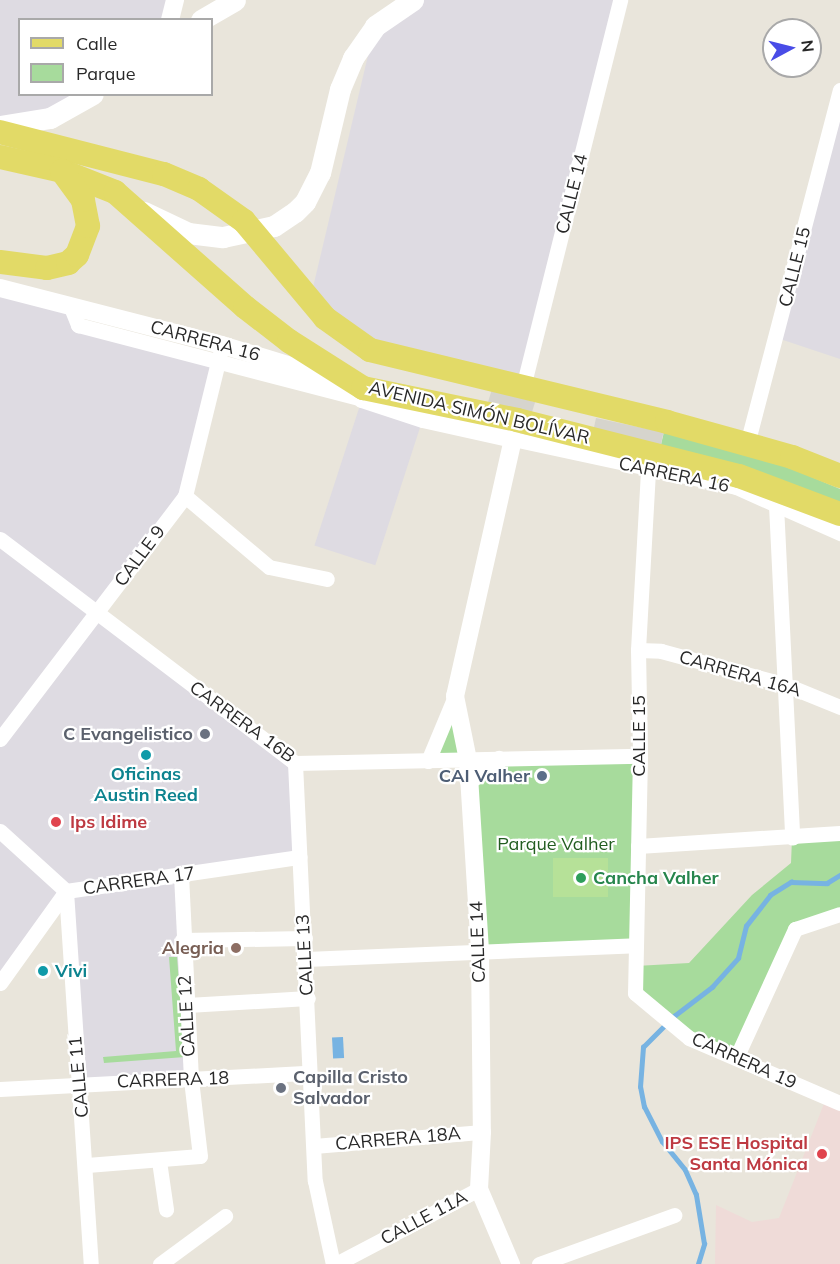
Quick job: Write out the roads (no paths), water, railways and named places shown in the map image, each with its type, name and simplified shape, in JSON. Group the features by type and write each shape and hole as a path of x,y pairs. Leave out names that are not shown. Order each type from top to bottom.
{"main road":[{"path":"204,18 235,0"},
{"path":"135,207 188,233 210,237 253,234 284,221 305,202 314,188 340,89 353,58 375,26 413,0"},
{"path":"0,126 50,118 89,96"},
{"name":"AVENIDA SIMÓN BOLÍVAR","path":"0,132 164,174 199,189 244,221 276,256 325,318 355,342 386,355 747,444 840,476"},
{"name":"AVENIDA SIMÓN BOLÍVAR","path":"0,157 62,171 115,192 135,207 245,307 362,393 649,462 739,476 840,514"},
{"path":"0,262 47,268 68,263 77,255 88,226 83,200 62,171"}],"street":[{"path":"170,18 175,0"},
{"name":"CALLE 14","path":"523,387 620,0"},
{"name":"CALLE 15","path":"747,444 840,90"},
{"name":"CARRERA 16","path":"0,288 70,305 362,393 423,419 513,439 649,462 736,487 840,533"},
{"name":"CALLE 9","path":"0,739 185,496 220,352"},
{"name":"CALLE 14","path":"428,761 455,696 513,439"},
{"name":"CALLE 15","path":"649,462 638,650 640,756 634,993 654,1009"},
{"path":"185,496 269,567 327,579"},
{"path":"776,505 792,838"},
{"name":"CARRERA 16B","path":"0,539 295,763 640,756"},
{"name":"CARRERA 16A","path":"638,650 661,651 786,685 840,707"},
{"name":"CALLE 14","path":"455,696 468,760 480,952 482,1132 479,1189"},
{"path":"469,781 481,769 499,760"},
{"name":"CALLE 13","path":"295,763 315,1181 335,1264"},
{"name":"CARRERA 17","path":"0,831 66,891 300,857"},
{"path":"638,846 792,838 840,833"},
{"name":"CALLE 12","path":"159,1161 200,1156 190,1080 182,940 181,876"},
{"path":"0,983 66,891"},
{"name":"CALLE 11","path":"66,891 87,1165 91,1264"},
{"path":"736,1058 795,929 840,914"},
{"path":"182,940 305,938"},
{"path":"306,959 636,945"},
{"path":"187,1005 308,998"},
{"name":"CARRERA 19","path":"654,1009 689,1038 840,1103"},
{"name":"CARRERA 18","path":"0,1089 79,1083 190,1080 309,1073"},
{"name":"CARRERA 18A","path":"314,1146 482,1132"},
{"path":"87,1165 159,1161 166,1209"},
{"path":"479,1189 511,1264"},
{"name":"CALLE 11A","path":"335,1264 479,1189"},
{"path":"539,1264 674,1215"},
{"path":"160,1264 225,1216"}],"water":[{"path":"343,1037 344,1058 333,1059 332,1038"}],"waterway":[{"path":"698,1264 704,1244 696,1195 685,1170 662,1142 644,1107 640,1087 643,1047 674,1016 712,987 738,958 746,926 770,895 791,882 827,883 840,875"}],"place":[{"name":"C Evangelistico","path":"205,734"},
{"name":"Oficinas Austin Reed","path":"146,755"},
{"name":"CAI Valher","path":"542,776"},
{"name":"Ips Idime","path":"56,822"},
{"name":"Cancha Valher","path":"581,878"},
{"name":"Alegria","path":"236,948"},
{"name":"Vivi","path":"43,971"},
{"name":"Capilla Cristo Salvador","path":"281,1088"},
{"name":"IPS ESE Hospital Santa Mónica","path":"822,1154"}],"park label":[{"name":"Parque Valher","path":"556,844"}]}
